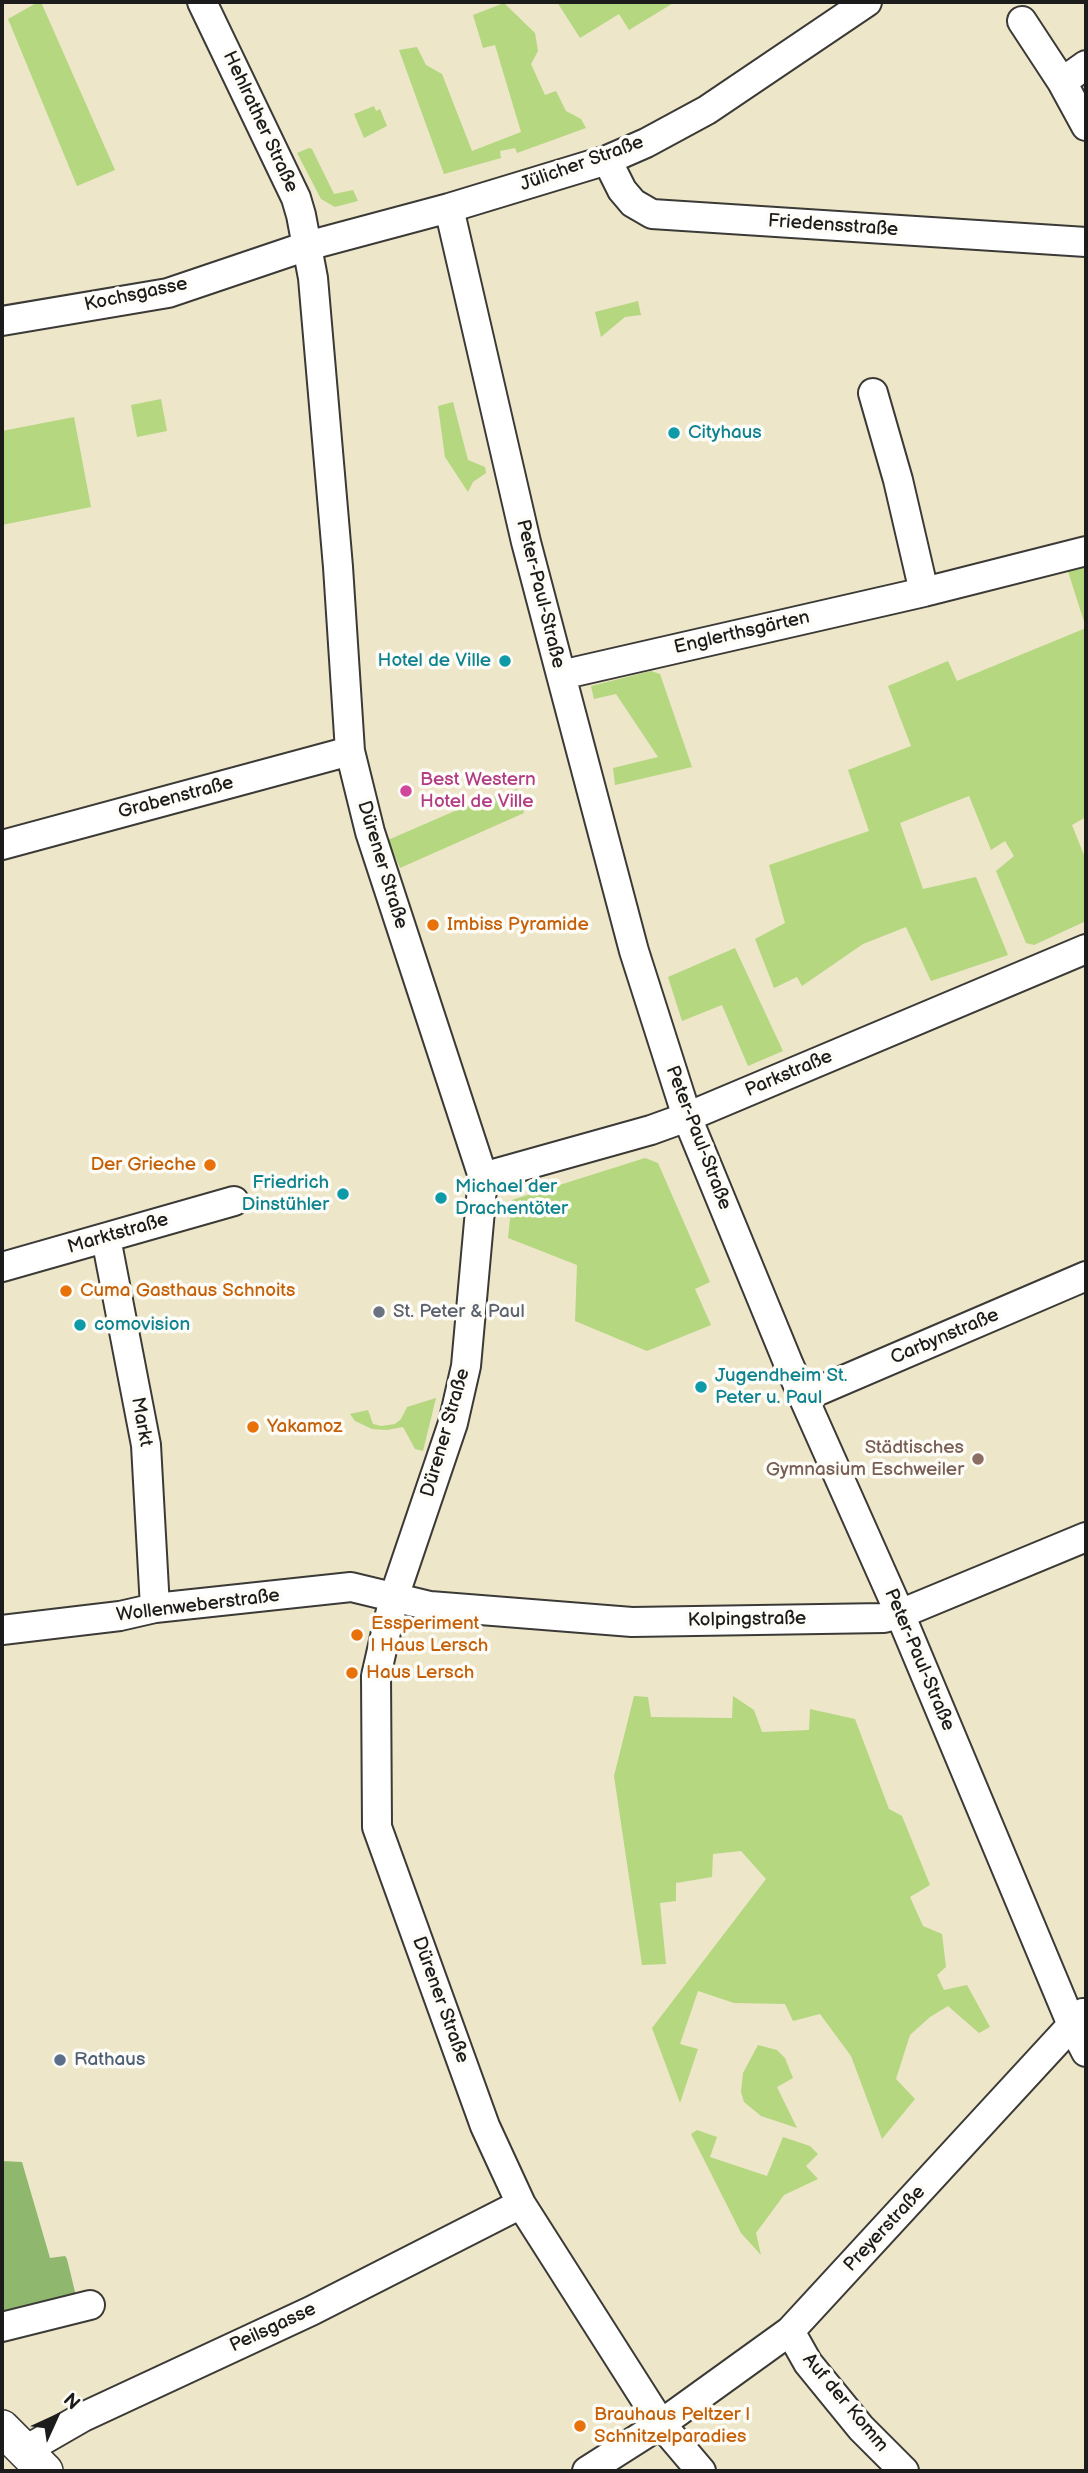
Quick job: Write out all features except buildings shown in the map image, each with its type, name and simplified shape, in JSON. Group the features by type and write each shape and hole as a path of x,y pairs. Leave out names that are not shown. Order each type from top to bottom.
{"street":[{"name":"Hehlrather Straße","path":"202,2 296,198 307,246"},
{"name":"Jülicher Straße","path":"307,246 449,208 607,160 707,110 867,2"},
{"path":"1022,21 1062,82 1086,126"},
{"path":"1062,82 1086,65"},
{"name":"Friedensstraße","path":"607,160 622,190 633,203 653,214 1084,250"},
{"name":"Peter-Paul-Straße","path":"449,208 526,542 634,951 687,1117 804,1397 1079,2017 1086,2052"},
{"name":"Kochsgasse","path":"2,321 169,293 307,246"},
{"name":"Dürener Straße","path":"307,246 313,278 338,567 350,751 370,832 483,1177 466,1366 453,1423 394,1597 376,1676 377,1827 485,2126 521,2204 661,2424 701,2471"},
{"path":"873,393 898,480 924,592"},
{"name":"Englerthsgärten","path":"561,675 924,592 1086,551"},
{"name":"Grabenstraße","path":"2,845 350,751"},
{"name":"Parkstraße","path":"483,1177 687,1117 1086,949"},
{"name":"Marktstraße","path":"2,1267 234,1201"},
{"name":"Markt","path":"106,1238 146,1445 155,1608"},
{"name":"Carbynstraße","path":"804,1397 1086,1276"},
{"name":"Kolpingstraße","path":"394,1597 430,1606 632,1622 869,1619 900,1614 1086,1538"},
{"name":"Wollenweberstraße","path":"2,1630 120,1616 155,1608 351,1587 394,1597"},
{"name":"Preyerstraße","path":"587,2471 661,2424 790,2331 1079,2017"},
{"name":"Peilsgasse","path":"18,2454 83,2417 311,2311 521,2204"},
{"path":"2,2327 90,2305"},
{"name":"Auf der Komm","path":"790,2331 808,2363 861,2428 904,2471"}],"green space":[{"path":"41,2 115,170 77,186 8,19"},
{"path":"557,2 675,2 629,30 619,14 580,38"},
{"path":"504,3 535,33 538,51 531,64 545,95 556,91 566,111 581,119 586,128 517,153 515,148 500,151 501,158 444,174 399,50 417,47 426,65 442,74 472,151 521,132 495,45 483,48 473,15"},
{"path":"374,106 376,111 380,109 387,126 364,138 354,114"},
{"path":"312,149 334,194 353,190 358,201 335,207 321,199 297,153"},
{"path":"638,301 641,315 625,317 601,337 595,312"},
{"path":"161,399 167,431 137,437 131,405"},
{"path":"453,402 468,460 485,467 486,473 473,482 468,492 445,457 438,406"},
{"path":"74,417 91,507 2,525 2,431"},
{"path":"1086,562 1086,628 1066,565"},
{"path":"1086,628 1086,817 1072,825 1086,860 1086,921 1034,945 1026,943 996,871 1014,856 1005,841 991,850 969,796 900,823 923,889 976,877 1008,955 931,981 906,927 863,944 802,986 797,977 774,988 755,939 785,923 769,865 869,831 848,770 911,746 888,686 948,661 957,681"},
{"path":"651,671 660,674 692,767 615,785 613,768 658,757 616,694 594,699 591,686"},
{"path":"517,789 524,813 400,868 388,840 464,807"},
{"path":"735,948 783,1051 748,1066 722,1005 682,1021 668,977"},
{"path":"645,1158 658,1163 710,1282 695,1289 711,1325 647,1351 575,1321 577,1265 508,1238 512,1200"},
{"path":"436,1398 423,1451 415,1449 403,1427 372,1429 355,1421 350,1414 368,1410 373,1424 395,1424 407,1407"},
{"path":"634,1696 648,1697 651,1717 732,1718 733,1696 754,1710 762,1732 809,1730 810,1709 855,1719 889,1809 902,1816 930,1885 910,1897 923,1926 942,1934 946,1967 937,1975 944,1990 967,1985 990,2027 979,2033 948,2006 930,2017 910,2035 896,2079 915,2099 882,2139 851,2056 820,2014 793,2021 785,2004 734,2003 698,1991 680,2044 698,2049 680,2103 652,2028 766,1879 741,1851 713,1854 712,1877 676,1883 676,1901 660,1903 666,1964 642,1965 614,1776"},
{"path":"758,2045 777,2050 785,2058 793,2078 777,2087 797,2128 761,2116 744,2102 741,2092 743,2073"},
{"path":"697,2130 717,2137 710,2157 767,2176 783,2137 810,2146 818,2154 806,2166 818,2179 784,2195 756,2233 761,2255 741,2233 691,2134"},
{"path":"2,2161 22,2162 50,2258 65,2256 76,2296 2,2322"}],"place":[{"name":"Cityhaus","path":"674,433"},
{"name":"Hotel de Ville","path":"505,661"},
{"name":"Best Western Hotel de Ville","path":"406,791"},
{"name":"Imbiss Pyramide","path":"433,925"},
{"name":"Der Grieche","path":"210,1165"},
{"name":"Friedrich Dinstühler","path":"343,1194"},
{"name":"Michael der Drachentöter","path":"441,1198"},
{"name":"Cuma Gasthaus Schnoits","path":"66,1291"},
{"name":"St. Peter & Paul","path":"379,1312"},
{"name":"comovision","path":"80,1325"},
{"name":"Jugendheim St. Peter u. Paul","path":"701,1387"},
{"name":"Yakamoz","path":"253,1427"},
{"name":"Städtisches Gymnasium Eschweiler","path":"978,1459"},
{"name":"Essperiment | Haus Lersch","path":"357,1635"},
{"name":"Haus Lersch","path":"352,1673"},
{"name":"Rathaus","path":"60,2060"},
{"name":"Brauhaus Peltzer | Schnitzelparadies","path":"580,2426"}]}
